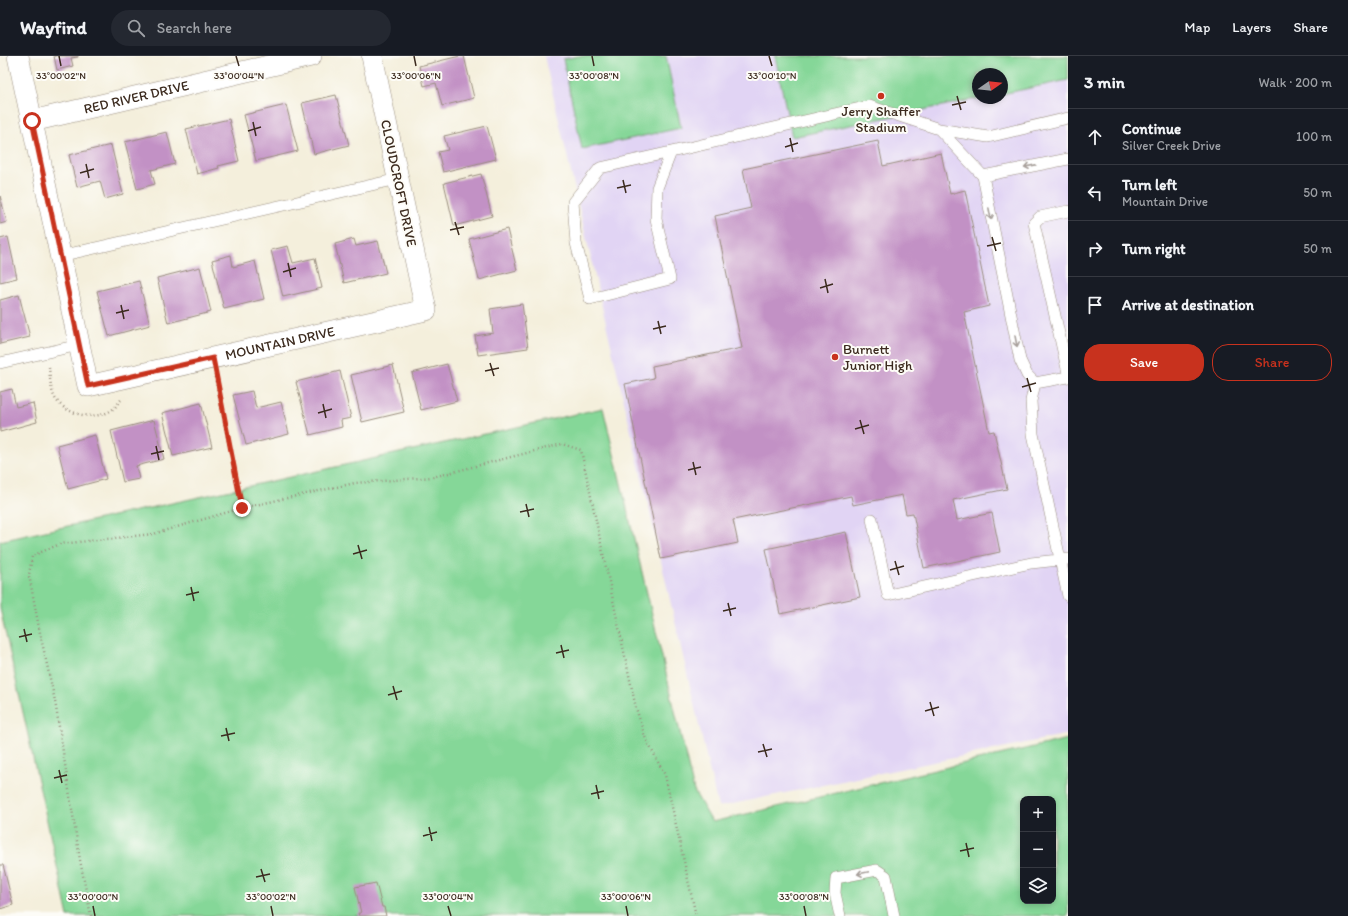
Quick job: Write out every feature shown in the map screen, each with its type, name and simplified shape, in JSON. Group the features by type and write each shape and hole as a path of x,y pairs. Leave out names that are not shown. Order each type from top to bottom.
{"street":[{"path":"18,56 79,345"},
{"name":"RED RIVER DRIVE","path":"32,121 311,56"},
{"name":"CLOUDCROFT DRIVE","path":"372,56 426,310"},
{"name":"MOUNTAIN DRIVE","path":"79,345 88,386 426,310"}],"lane":[{"path":"672,152 657,188 656,219 670,279 590,299 576,243 573,202 600,168 869,106 939,129 988,137 1068,118"},
{"path":"939,129 983,176 1020,360 1026,375 1035,383"},
{"path":"983,176 1068,159"},
{"path":"60,256 398,179"},
{"path":"1068,210 1040,217 1034,224 1068,373"},
{"path":"0,363 79,345"},
{"path":"1035,383 1068,377"},
{"path":"1035,383 1031,401 1034,434 1064,560 1068,596"},
{"path":"872,519 888,595 1030,563 1064,560"},
{"path":"840,916 835,893 836,878 877,870 886,876 894,916"}],"path":[{"path":"213,358 242,508"},
{"path":"91,916 80,860 55,700 29,575 32,556 60,544 153,534 242,508 355,482 433,477 562,444 581,450 636,708 645,737 665,775 696,916"}],"shaded area":[{"path":"544,56 1068,56 1068,734 718,807"}],"green space":[{"path":"579,56 666,56 681,128 582,149 563,59"},
{"name":"Jerry Shaffer Stadium","path":"775,56 1068,56 1068,80 1008,93 1008,68 972,68 972,100 792,137"},
{"path":"603,408 694,791 712,822 1068,739 1068,916 68,916 0,608 0,541"}],"building":[{"path":"54,56 78,57 71,58 73,66 57,70"},
{"path":"464,56 474,98 442,106 436,83 424,86 419,66"},
{"path":"336,95 349,145 314,154 302,103"},
{"path":"286,105 298,151 256,161 244,115"},
{"path":"229,119 239,161 218,166 219,168 197,174 186,129"},
{"path":"487,126 496,159 443,172 438,152 448,150 444,136"},
{"path":"167,132 175,164 151,170 155,184 137,189 125,142"},
{"name":"Burnett Junior High","path":"878,141 883,166 941,153 950,194 965,190 989,306 964,312 989,432 994,431 1007,489 953,500 957,520 992,513 1000,552 924,568 913,513 906,514 902,495 853,505 851,496 733,520 738,543 661,559 625,384 654,378 652,366 742,348 715,216 751,208 743,169"},
{"path":"111,145 123,194 105,199 100,181 77,187 69,155"},
{"path":"481,174 492,216 454,226 444,183"},
{"path":"0,196 7,222 0,224"},
{"path":"507,229 517,270 479,280 469,239"},
{"path":"8,237 17,278 0,282 0,239"},
{"path":"354,239 356,246 378,241 386,273 344,283 335,244"},
{"path":"288,246 293,263 315,258 322,288 283,297 271,250"},
{"path":"231,255 233,267 255,261 264,299 224,309 212,260"},
{"path":"200,267 211,312 168,323 157,278"},
{"path":"139,281 150,325 109,336 97,291"},
{"path":"19,295 30,337 0,344 0,300"},
{"path":"522,304 528,348 478,355 475,336 493,333 490,309"},
{"path":"447,364 457,401 421,410 412,373"},
{"path":"393,365 404,412 362,422 351,375"},
{"path":"340,371 351,418 341,420 342,427 310,435 296,382"},
{"path":"12,389 16,407 33,403 37,422 0,432 0,392"},
{"path":"252,391 256,408 281,402 289,434 246,445 233,395"},
{"path":"201,403 212,447 173,456 162,413"},
{"path":"154,420 164,459 136,466 139,479 123,482 111,431"},
{"path":"95,435 106,479 68,489 57,445"},
{"path":"846,532 860,597 780,614 766,549"},
{"path":"0,865 3,865 13,905 0,909"},
{"path":"376,883 382,907 384,907 386,916 359,916 358,913 361,913 355,887"}],"place":[{"name":"Jerry Shaffer Stadium","path":"881,96"},
{"name":"Burnett Junior High","path":"835,357"}],"route":[{"path":"32,121 88,386 213,358 215,376 242,508"}]}
